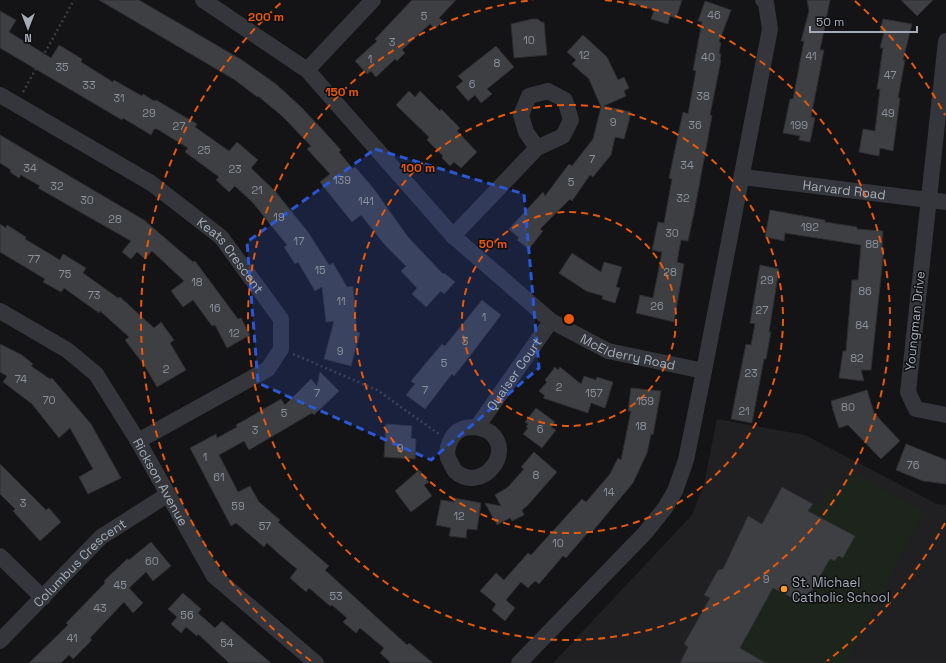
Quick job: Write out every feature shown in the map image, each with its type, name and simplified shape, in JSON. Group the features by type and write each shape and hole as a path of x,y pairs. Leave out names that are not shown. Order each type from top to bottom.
{"street":[{"name":"McElderry Road","path":"203,0 307,70 453,236 551,320 608,351 704,371"},
{"path":"307,70 373,0"},
{"path":"519,663 645,533 665,508 676,491 686,460 743,177 770,29 766,3 763,0"},
{"path":"927,200 946,41"},
{"name":"Keats Crescent","path":"0,95 151,183 221,237 281,319 281,349"},
{"path":"453,236 537,148"},
{"name":"Harvard Road","path":"743,177 946,202"},
{"name":"Youngman Drive","path":"927,200 908,392 916,410 946,415"},
{"name":"Rickson Avenue","path":"0,310 66,350 96,374 138,441 167,495 214,576 316,663"},
{"name":"Quaiser Court","path":"477,427 551,320"},
{"path":"138,441 268,369 281,349"},
{"path":"477,427 491,434 499,448 496,464 485,475 469,478 455,471 447,457 449,441 461,429 477,427"},
{"name":"Columbus Crescent","path":"0,641 101,537 167,495"},
{"path":"0,556 43,598"}],"path":[{"path":"17,105 24,88 74,0"},
{"path":"281,349 377,390 449,441"}],"highlighted area":[{"path":"375,149 524,194 539,368 431,460 258,383 247,242"}],"shaded area":[{"name":"St. Michael Catholic School","path":"717,419 805,435 937,504 946,505 946,663 553,663 692,515 704,484"},
{"path":"851,471 924,512 847,663 766,663 740,648 773,588 804,604 830,559 838,555 843,558 855,536 808,511 813,504 819,507 830,489 839,495"}],"building":[{"path":"99,0 139,0 242,60 276,84 300,106 341,150 339,152 353,169 355,167 374,189 408,237 443,274 444,273 455,282 444,294 441,291 426,307 412,294 417,288 401,271 406,266 384,244 361,215 352,222 320,182 330,174 307,149 311,146 282,116 258,96 257,97 235,80"},
{"path":"412,0 456,0 439,18 443,21 435,29 430,24 402,50 405,53 397,61 395,59 376,77 371,71 367,74 355,61 377,41 375,39"},
{"path":"629,0 682,0 676,18 670,16 668,24 651,19 654,10 629,2"},
{"path":"807,0 830,0 820,50 824,50 811,117 815,118 810,142 799,140 800,136 783,133 790,99 793,99 804,41 801,41 809,11"},
{"path":"901,0 933,0 917,16"},
{"path":"705,1 731,10 719,42 721,43 719,53 721,54 721,60 688,241 681,240 677,262 684,264 674,322 636,313 640,295 653,298 662,252 652,250 658,222 664,223 672,179 669,178 683,112 688,114 696,71 693,70 702,22 698,21"},
{"path":"0,11 16,20 9,32 51,58 59,45 82,59 81,62 113,82 114,80 142,96 143,94 154,101 156,100 197,124 195,127 229,151 237,142 258,160 251,168 275,191 308,232 329,265 333,263 347,287 353,286 357,332 360,333 351,366 324,359 334,321 326,322 322,287 315,291 298,262 295,264 284,247 287,245 253,203 235,186 229,192 216,180 219,177 185,152 188,148 157,129 154,129 151,135 123,118 122,120 0,48"},
{"path":"538,19 541,22 544,22 547,55 514,58 511,24"},
{"path":"883,19 912,24 903,60 905,60 898,98 900,98 893,151 880,148 879,156 859,152 863,129 875,131 880,89 877,89 883,48 880,48 884,32 880,31"},
{"path":"583,35 607,57 618,80 624,77 629,88 624,91 626,96 604,106 631,112 628,125 624,139 615,137 611,155 593,177 590,175 572,201 570,199 540,229 543,231 529,249 517,240 519,238 509,229 543,192 545,196 569,164 572,166 593,139 601,107 589,79 572,64 576,60 567,52"},
{"path":"496,46 514,67 487,89 492,94 481,103 475,95 468,101 456,87 463,81 458,76"},
{"path":"409,91 415,97 420,91 440,111 441,109 460,128 457,131 477,152 461,168 454,162 450,166 442,158 443,156 427,140 429,137 396,105"},
{"path":"0,135 144,220 193,262 195,261 238,319 241,318 250,335 227,348 215,325 212,326 193,300 183,307 171,291 184,281 152,251 145,259 137,252 131,259 122,252 131,241 38,188 40,186 21,175 19,178 10,172 11,170 0,163"},
{"path":"770,210 825,220 825,222 857,227 857,229 883,231 882,248 884,248 871,370 861,370 864,381 839,378 843,351 846,351 852,280 858,280 861,245 785,233 784,241 765,237"},
{"path":"0,224 6,228 7,225 26,237 25,239 60,260 63,254 86,268 83,273 118,298 120,297 154,328 161,322 174,340 170,343 186,370 157,387 144,365 125,340 129,337 100,311 99,313 64,288 61,292 43,282 45,279 0,252"},
{"path":"572,253 601,272 604,262 622,267 616,287 620,288 615,303 602,299 603,296 586,291 559,273"},
{"path":"760,265 779,269 769,332 771,332 766,359 764,359 752,423 731,419 746,344 751,345 755,324 750,323"},
{"path":"482,300 501,315 454,376 452,374 425,409 406,395 415,384 411,381 442,344 445,346"},
{"path":"0,344 22,355 33,364 31,366 50,379 52,378 91,424 121,478 88,494 79,477 93,469 70,428 59,438 32,404 3,382 7,376 0,372"},
{"path":"555,367 558,370 560,367 581,384 584,376 596,380 597,377 613,382 605,408 591,403 588,413 543,398 545,396 539,391 547,382 545,380"},
{"path":"320,372 339,391 314,415 312,413 249,450 244,441 219,455 238,492 250,486 259,502 280,520 278,522 329,566 325,570 407,645 409,643 433,663 391,663 380,653 384,648 360,628 356,633 343,622 347,618 332,605 330,606 309,588 306,592 290,578 297,569 267,543 264,547 236,523 231,526 190,448 216,434 217,438 237,427 236,425 281,399 285,405 311,379 317,386"},
{"path":"631,388 661,391 653,435 651,434 647,453 633,483 592,532 590,530 566,558 563,556 539,584 535,581 528,588 521,582 506,600 515,608 505,621 492,610 496,604 480,591 496,573 504,580 528,553 531,555 582,499 586,502 610,474 618,458 621,460 631,411 628,411"},
{"path":"867,390 874,413 900,441 881,459 848,425 839,428 831,401"},
{"path":"536,408 555,422 551,427 556,430 542,448 523,434 528,428 526,427 528,424 525,422"},
{"path":"386,424 412,426 411,438 416,439 415,459 384,457"},
{"path":"906,444 946,460 946,484 923,481 896,470"},
{"path":"534,452 557,472 522,510 524,515 512,521 510,518 497,525 485,503 501,506 495,495 508,487 524,469 521,467"},
{"path":"0,464 46,510 49,508 61,522 40,541 13,511 15,509 0,494"},
{"path":"419,470 429,482 424,485 432,496 411,512 395,491"},
{"name":"St. Michael Catholic School","path":"782,487 813,504 808,511 855,536 843,558 838,556 835,561 830,559 804,604 773,588 740,648 766,663 680,663 688,647 684,644 710,598 704,595 718,570 723,569 748,516 762,524"},
{"path":"454,498 481,503 477,530 467,529 466,538 449,536 451,528 436,525 441,500 454,502"},
{"path":"151,542 171,566 153,581 146,572 129,588 143,603 133,613 124,602 90,638 92,640 73,659 69,655 61,663 29,663 68,625 66,623 105,583 104,581 127,559 129,560"},
{"path":"183,593 201,609 198,613 215,628 222,621 271,663 229,663 198,634 197,636 186,627 181,633 171,624 177,617 168,609"}],"place":[{"name":"St. Michael Catholic School","path":"784,589"}]}
